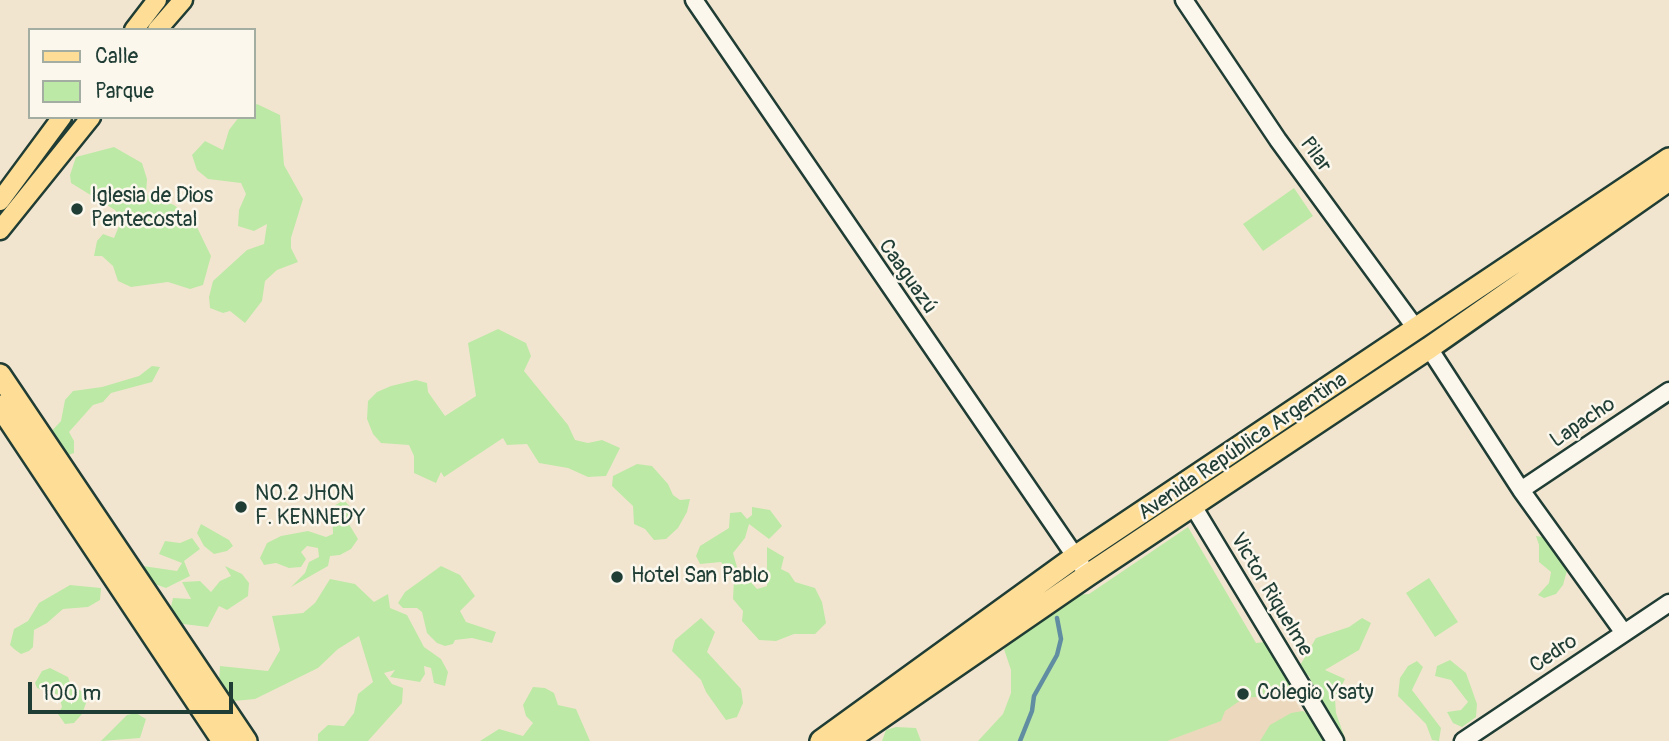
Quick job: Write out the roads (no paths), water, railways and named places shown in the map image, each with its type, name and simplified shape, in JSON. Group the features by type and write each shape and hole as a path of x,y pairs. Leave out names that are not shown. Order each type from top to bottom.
{"highway":[{"name":"Avenida República Argentina","path":"821,741 1076,557 1669,159"},
{"name":"Avenida República Argentina","path":"846,741 1088,575 1429,348 1669,180"},
{"path":"0,375 246,741"},
{"path":"0,406 223,741"}],"main road":[{"path":"136,28 157,0"},
{"path":"159,28 183,0"},
{"path":"0,201 61,119"},
{"path":"0,230 89,119"}],"street":[{"name":"Caaguazú","path":"694,0 1088,575"},
{"name":"Pilar","path":"1184,0 1278,140 1417,330"},
{"path":"1429,348 1521,490 1623,633"},
{"name":"Lapacho","path":"1521,490 1669,391"},
{"name":"Victor Riquelme","path":"1193,506 1335,741"},
{"name":"Cedro","path":"1464,741 1669,603"}],"waterway":[{"path":"1020,741 1032,711 1034,696 1057,655 1061,639 1057,618"}],"place":[{"name":"Iglesia de Dios Pentecostal","path":"77,209"},
{"name":"NO.2 JHON F. KENNEDY","path":"241,507"},
{"name":"Hotel San Pablo","path":"617,577"},
{"name":"Colegio Ysaty","path":"1243,694"}]}
